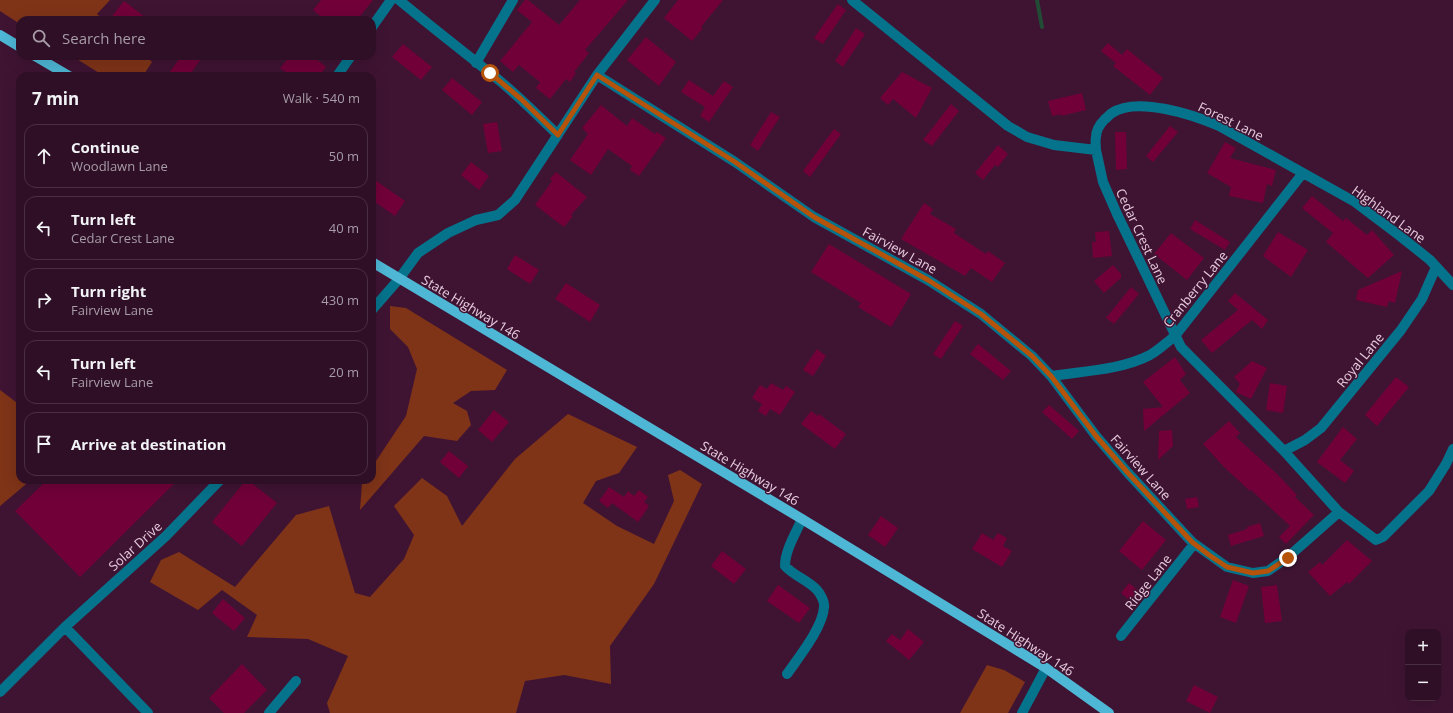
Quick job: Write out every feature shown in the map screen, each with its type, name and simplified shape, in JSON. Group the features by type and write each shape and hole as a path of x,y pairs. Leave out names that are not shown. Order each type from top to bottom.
{"main road":[{"path":"0,35 16,45"},
{"path":"42,60 62,72"},
{"name":"State Highway 146","path":"376,265 802,519 1046,668 1109,713"}],"street":[{"path":"376,21 391,0"},
{"path":"399,0 521,99 558,135"},
{"path":"476,63 513,0"},
{"path":"376,305 399,279 418,252 448,232 476,220 498,215 514,200 597,75 655,0"},
{"path":"852,0 1008,126 1027,137 1054,145 1096,150"},
{"path":"340,72 348,60"},
{"name":"Fairview Lane","path":"597,75 735,162 814,217 928,280 981,314 1032,356 1051,376 1101,441 1128,473 1194,544 1227,567 1253,573 1268,571 1288,558 1339,512"},
{"name":"Forest Lane","path":"1100,125 1113,112 1139,106 1183,113 1219,126 1303,173"},
{"name":"Cedar Crest Lane","path":"1100,125 1096,136 1096,150 1103,182 1181,347 1284,452 1339,512 1376,540 1383,537 1429,491 1446,464 1453,449"},
{"name":"Cranberry Lane","path":"1051,376 1111,367 1130,362 1151,354 1175,336 1303,173"},
{"name":"Highland Lane","path":"1303,173 1355,202 1430,260 1453,285"},
{"name":"Royal Lane","path":"1284,452 1305,440 1321,428 1401,330 1422,299 1436,267"},
{"name":"Solar Drive","path":"0,692 65,627 166,536 216,484"},
{"path":"788,674 821,621 825,605 818,591 807,581 790,571 785,566 785,560 790,545 802,519"},
{"name":"Ridge Lane","path":"1121,636 1194,544"},
{"path":"65,627 148,713"},
{"path":"1022,713 1046,668"},
{"path":"269,713 296,681"}],"shaded area":[{"path":"0,0 110,0 97,14 99,16 16,16 16,21 0,11"},
{"path":"78,60 150,60 152,62 146,72 98,72"},
{"path":"390,306 406,308 507,370 495,390 471,391 453,403 467,411 471,425 457,441 424,436 360,510 362,484 376,484 376,461 406,416 417,369 408,347 390,329"},
{"path":"0,390 16,402 16,484 26,484 0,506"},
{"path":"568,414 637,447 619,473 596,481 583,503 617,526 654,544 674,501 668,475 680,470 702,484 654,584 610,646 611,684 564,675 525,681 516,713 330,713 327,703 348,656 308,639 247,637 257,615 222,590 198,610 150,582 161,560 179,552 235,587 296,515 329,506 355,593 370,597 404,559 414,535 394,506 422,478 447,496 462,526 515,459"},
{"path":"987,665 1004,670 1025,682 1008,713 960,713"}],"building":[{"path":"321,0 373,0 360,16 320,16 313,10"},
{"path":"525,0 528,0 559,25 580,0 628,0 585,50 589,53 574,72 576,73 570,82 566,79 550,99 536,88 540,82 519,65 513,72 500,61 532,22 517,10"},
{"path":"678,0 723,0 701,27 703,28 692,41 664,18"},
{"path":"124,1 144,16 112,16"},
{"path":"838,4 846,10 823,44 814,38"},
{"path":"856,28 865,34 843,67 835,61"},
{"path":"646,37 676,62 659,86 627,60"},
{"path":"1108,43 1122,55 1127,49 1163,78 1150,95 1113,66 1116,63 1101,51"},
{"path":"403,44 432,67 421,80 392,57"},
{"path":"178,60 200,60 192,72 170,72"},
{"path":"287,60 318,60 326,67 322,72 286,72 280,68"},
{"path":"902,72 932,88 916,118 893,99 888,105 880,98"},
{"path":"452,78 482,102 472,115 442,90"},
{"path":"689,80 713,96 724,81 733,87 709,122 700,116 705,107 681,92"},
{"path":"1082,93 1086,110 1061,116 1061,114 1052,116 1048,101"},
{"path":"951,104 959,111 932,146 923,140"},
{"path":"601,105 627,126 632,118 655,134 657,132 666,138 639,176 630,170 632,166 608,149 591,175 570,160 588,134 582,128"},
{"path":"771,112 780,117 758,151 750,145"},
{"path":"497,122 502,151 488,153 483,124"},
{"path":"1170,126 1178,132 1153,162 1146,156"},
{"path":"834,129 841,134 810,177 803,171"},
{"path":"1115,132 1126,132 1127,169 1116,170"},
{"path":"1225,142 1236,148 1230,158 1276,170 1272,186 1267,184 1263,203 1229,196 1231,187 1207,173"},
{"path":"998,145 1008,154 998,167 995,165 983,180 975,173"},
{"path":"471,162 489,176 479,190 461,175"},
{"path":"556,172 587,197 571,215 573,216 564,227 535,205 552,181 550,179"},
{"path":"376,181 405,201 395,216 376,203"},
{"path":"1312,196 1343,221 1346,218 1367,235 1372,230 1394,255 1368,278 1326,242 1333,233 1302,208"},
{"path":"924,203 933,209 930,214 956,229 954,233 986,254 988,251 1005,263 992,282 971,268 965,276 901,239"},
{"path":"1195,220 1230,242 1225,250 1190,229"},
{"path":"1109,231 1112,256 1093,258 1092,242 1096,242 1095,232"},
{"path":"1278,232 1308,250 1291,277 1263,256"},
{"path":"1171,233 1204,258 1187,280 1154,254"},
{"path":"829,244 911,294 891,327 858,307 861,303 811,272"},
{"path":"515,255 539,270 530,284 507,269"},
{"path":"1113,265 1121,274 1121,278 1104,293 1094,281"},
{"path":"1402,271 1395,303 1389,301 1387,307 1356,300 1358,290"},
{"path":"566,283 600,305 590,322 555,299"},
{"path":"1131,287 1139,294 1114,324 1106,318"},
{"path":"1235,293 1268,320 1262,329 1252,320 1212,353 1201,340 1238,310 1228,301"},
{"path":"955,321 963,326 941,359 933,354"},
{"path":"978,344 1011,371 1003,380 970,354"},
{"path":"817,349 826,356 813,376 803,370"},
{"path":"1175,357 1186,374 1180,380 1190,393 1144,431 1143,409 1163,407 1143,382"},
{"path":"1252,361 1267,368 1251,399 1236,392 1240,384 1234,377"},
{"path":"1396,377 1409,387 1377,426 1365,415"},
{"path":"771,383 783,390 786,386 795,392 780,415 770,409 766,416 758,411 762,404 752,398 760,385 767,389"},
{"path":"1270,383 1287,386 1283,413 1266,410"},
{"path":"1049,405 1079,431 1072,439 1042,412"},
{"path":"494,410 509,422 492,442 478,430"},
{"path":"811,411 818,416 819,414 846,434 835,449 801,424"},
{"path":"1229,421 1240,433 1236,437 1276,473 1297,495 1295,497 1314,515 1286,544 1279,537 1290,526 1224,467 1203,444"},
{"path":"1343,427 1357,439 1340,460 1354,471 1345,483 1317,462"},
{"path":"1172,430 1173,446 1158,460 1159,431"},
{"path":"449,451 468,466 459,478 440,462"},
{"path":"43,484 174,484 80,577 15,511"},
{"path":"243,484 253,484 277,503 242,546 212,522"},
{"path":"609,487 624,497 628,491 634,496 639,490 648,497 644,502 649,506 638,522 612,503 608,508 599,501"},
{"path":"1197,497 1199,507 1187,509 1185,499"},
{"path":"881,516 898,528 885,547 868,535"},
{"path":"1143,521 1166,540 1142,570 1119,551"},
{"path":"1260,523 1264,536 1231,546 1228,535"},
{"path":"982,533 993,540 998,533 1007,538 1003,546 1012,551 1002,567 972,549"},
{"path":"1347,540 1372,561 1349,584 1347,582 1330,596 1308,572 1320,562 1322,565"},
{"path":"722,551 746,569 734,584 711,566"},
{"path":"1233,580 1249,586 1236,623 1220,617"},
{"path":"1129,583 1141,593 1133,603 1121,593"},
{"path":"778,585 810,608 799,623 767,601"},
{"path":"1277,585 1282,621 1265,623 1261,587"},
{"path":"223,599 245,618 234,631 212,613"},
{"path":"908,629 924,642 909,660 886,641 892,634 900,640"},
{"path":"242,664 267,690 244,713 224,713 209,698"},
{"path":"1194,685 1218,697 1210,713 1186,701"}],"waterway":[{"path":"1037,0 1042,27"}],"route":[{"path":"490,73 521,99 558,135 597,75 735,162 814,217 928,280 981,314 1032,356 1051,376 1096,436 1128,473 1192,542 1209,555 1227,567 1253,573 1268,571 1288,558"}]}
